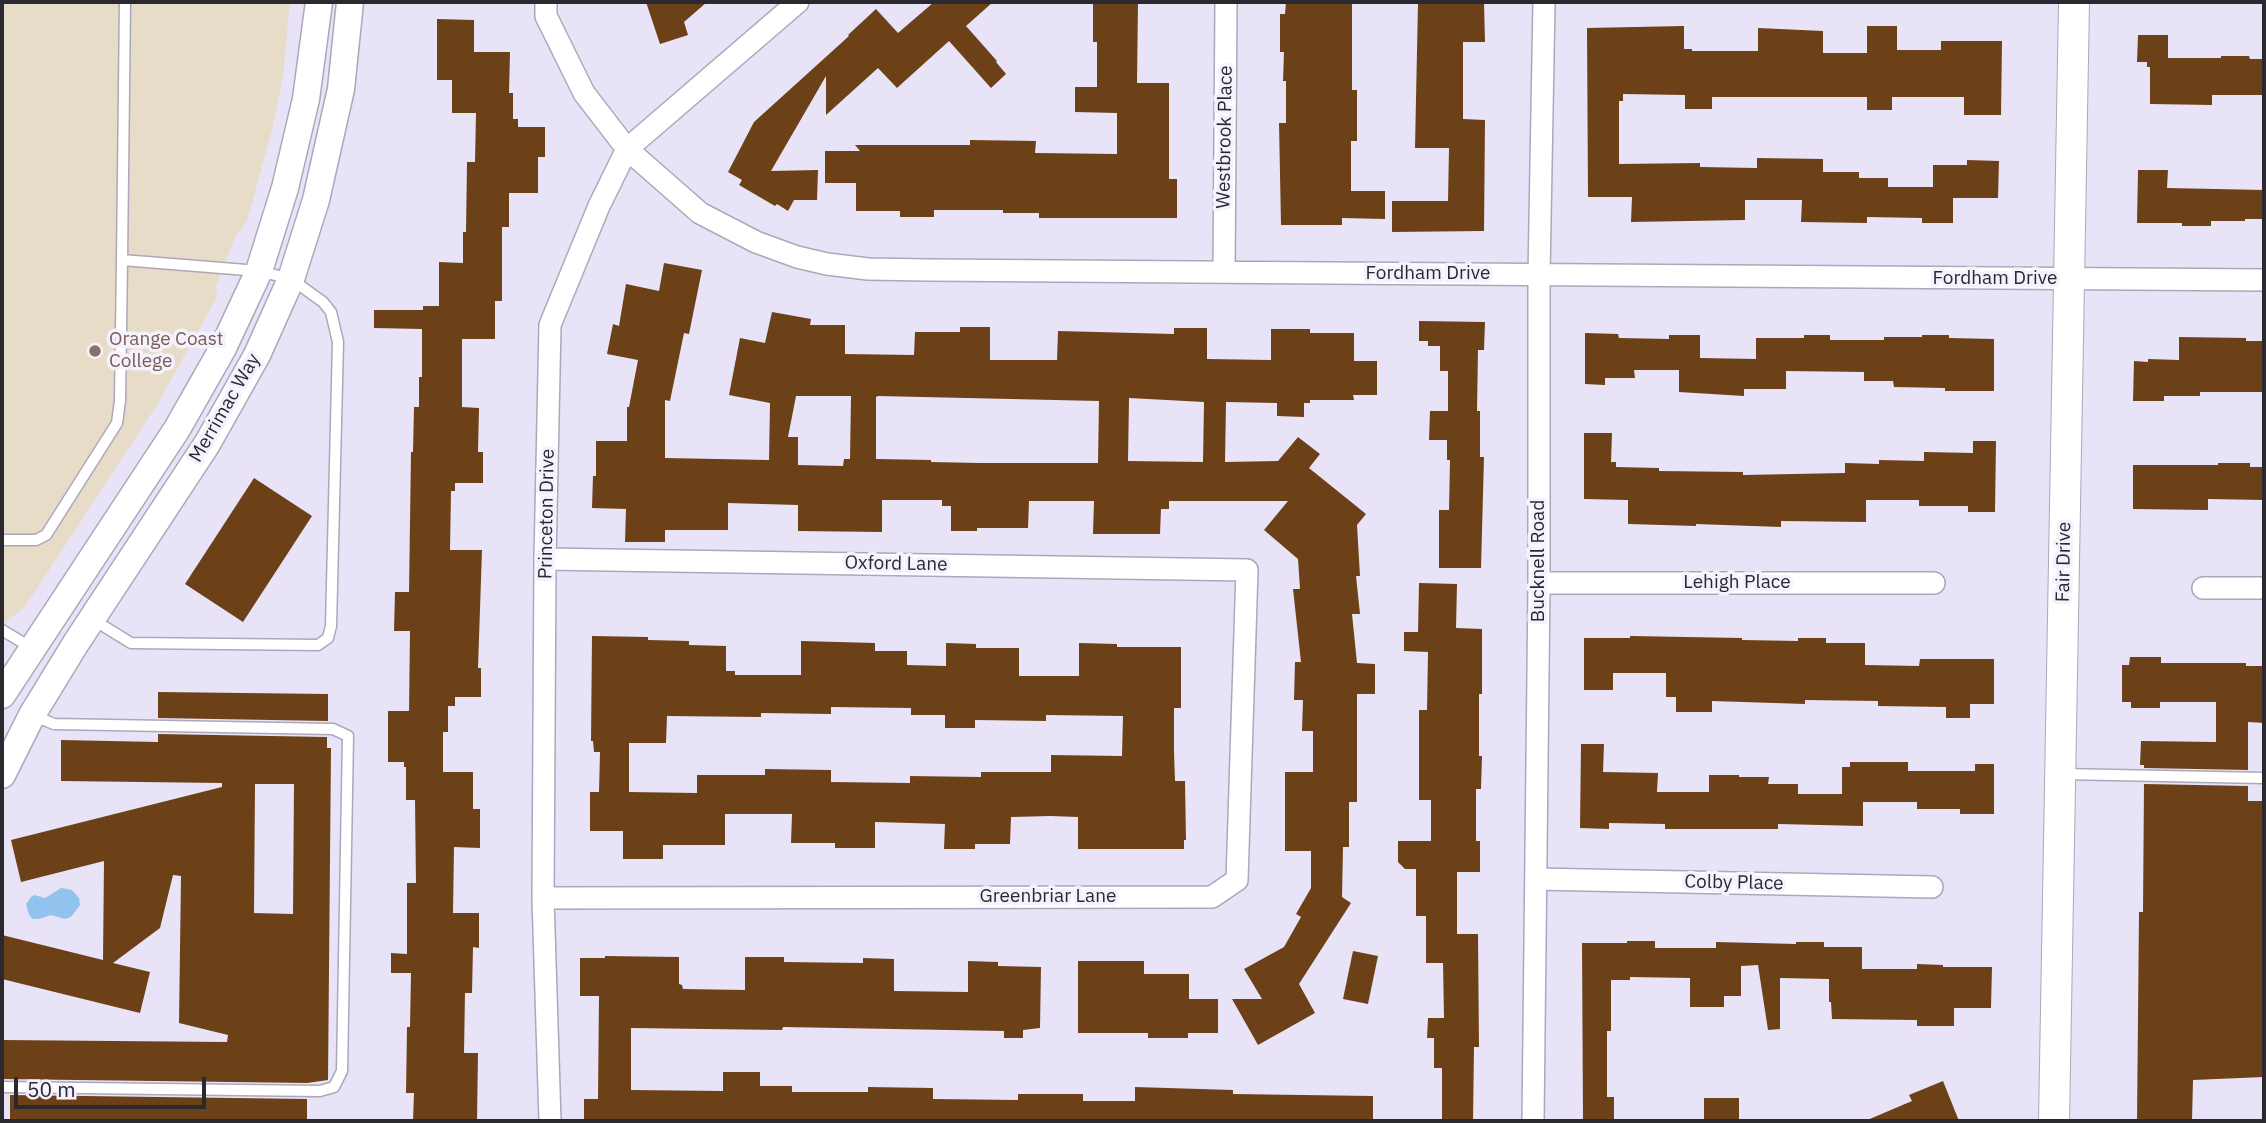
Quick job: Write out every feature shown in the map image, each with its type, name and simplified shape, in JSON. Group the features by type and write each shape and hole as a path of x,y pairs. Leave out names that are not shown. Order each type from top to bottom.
{"main road":[{"name":"Fair Drive","path":"2054,1121 2074,2"}],"street":[{"name":"Merrimac Way","path":"2,695 177,429 223,348 259,271 285,188 306,99 318,2"},
{"name":"Merrimac Way","path":"2,775 32,715 207,444 257,355 291,279 316,200 341,89 351,2"},
{"name":"Fordham Drive","path":"546,2 546,16 584,93 627,149 701,214 756,242 797,257 827,264 868,269 928,271 2264,280"},
{"name":"Princeton Drive","path":"550,1121 543,898 545,559 550,326 599,206 627,149 798,2"},
{"name":"Westbrook Place","path":"1223,272 1226,2"},
{"name":"Bucknell Road","path":"1533,1121 1539,583 1539,275 1544,2"},
{"name":"Oxford Lane","path":"545,559 1247,570"},
{"name":"Greenbriar Lane","path":"543,898 1212,897 1237,880 1247,570"},
{"name":"Lehigh Place","path":"1539,583 1934,583"},
{"path":"2203,588 2264,588"},
{"name":"Colby Place","path":"1536,880 1932,887"}],"lane":[{"path":"2,540 36,540 46,535 117,423 120,401 125,2"},
{"path":"92,619 131,643 317,645 328,638 331,626 338,342 331,312 323,302 291,279 259,271 122,260"},
{"path":"2,630 32,648"},
{"path":"2,1087 320,1091 334,1087 342,1071 348,736 333,729 54,724 32,715"},
{"path":"2061,774 2264,778"}],"shaded area":[{"name":"Orange Coast College","path":"2,2 290,2 283,76 272,130 247,221 235,237 216,286 217,297 157,405 24,608 2,625"}],"water":[{"path":"61,888 72,890 79,898 80,905 71,917 65,919 51,915 33,919 29,915 26,904 31,897 34,895 45,898"}],"building":[{"path":"646,2 707,2 684,22 688,35 660,44"},
{"path":"934,2 993,2 966,26 1006,74 991,88 949,41 897,88 878,68 826,115 826,76 771,171 818,170 817,200 794,200 788,211 739,185 742,180 728,172 754,122 876,9 898,33"},
{"path":"1093,2 1138,2 1137,83 1169,83 1169,179 1177,179 1177,218 1039,218 1039,213 1003,213 1003,210 934,210 934,217 900,217 900,211 856,211 856,183 825,183 825,151 860,151 855,145 970,145 970,140 1036,141 1035,153 1117,154 1117,113 1075,112 1075,87 1097,87 1097,42 1093,42"},
{"path":"1286,2 1352,2 1352,90 1357,90 1357,141 1351,141 1351,191 1385,191 1385,219 1342,218 1342,225 1281,225 1279,123 1286,123 1286,81 1283,81 1284,52 1280,52 1280,14 1285,14"},
{"path":"1418,2 1484,2 1485,42 1463,42 1463,119 1485,120 1484,231 1392,232 1392,201 1448,201 1449,148 1415,148"},
{"path":"437,19 474,20 474,52 510,52 509,93 513,93 513,119 518,119 518,127 545,127 545,157 538,157 538,193 509,193 509,227 502,227 502,301 495,301 495,339 462,339 462,407 479,408 478,452 483,452 483,483 455,483 455,491 451,491 450,550 482,550 478,668 481,668 481,697 455,697 455,706 448,706 448,732 443,732 443,772 473,772 473,809 480,809 480,848 454,847 453,913 479,913 479,948 473,947 472,993 465,993 464,1053 478,1053 477,1121 413,1121 414,1093 406,1093 411,973 391,973 391,953 407,954 407,883 416,883 415,800 406,800 404,762 388,762 388,711 409,711 410,631 394,631 395,592 409,592 411,452 414,407 419,407 419,377 422,377 422,329 374,328 374,310 423,310 423,306 439,306 439,262 463,263 467,162 475,162 476,113 452,113 452,80 437,80"},
{"path":"1684,26 1684,49 1692,51 1758,51 1758,28 1823,31 1823,53 1867,53 1867,26 1897,26 1897,50 1941,50 1941,41 2002,41 2001,115 1964,115 1964,97 1892,97 1892,110 1867,110 1867,97 1712,97 1712,109 1685,109 1685,95 1623,94 1623,101 1619,101 1619,164 1700,163 1700,167 1757,168 1757,158 1823,159 1823,172 1859,172 1859,178 1888,178 1888,187 1933,187 1933,165 1967,165 1967,160 1999,161 1998,198 1953,198 1953,223 1922,223 1922,218 1867,217 1867,223 1801,222 1802,200 1745,200 1745,220 1631,222 1632,197 1588,197 1587,28"},
{"path":"2138,35 2168,35 2168,58 2249,56 2250,59 2264,59 2264,95 2212,95 2212,105 2150,104 2150,67 2147,67 2147,62 2137,62"},
{"path":"2138,170 2168,170 2167,188 2264,190 2264,219 2211,221 2211,226 2137,223"},
{"path":"664,263 702,270 689,334 684,333 670,401 665,400 665,458 769,460 770,403 729,395 740,338 765,343 772,312 811,319 810,325 845,325 845,354 914,355 915,332 960,332 960,327 990,327 990,360 1057,360 1058,331 1174,334 1174,328 1207,328 1207,359 1271,360 1271,329 1310,329 1310,333 1354,333 1354,361 1377,361 1377,395 1353,395 1354,400 1310,400 1310,403 1304,403 1304,417 1277,416 1277,403 1226,402 1225,462 1278,461 1298,437 1320,454 1309,468 1366,514 1357,525 1360,576 1356,576 1360,614 1352,614 1357,663 1375,664 1375,694 1357,694 1357,802 1349,802 1349,847 1343,847 1342,897 1351,903 1299,984 1315,1013 1258,1045 1232,999 1262,999 1244,969 1284,947 1301,917 1296,914 1311,888 1311,851 1285,851 1285,772 1313,772 1313,731 1302,731 1303,700 1294,700 1295,662 1301,662 1293,589 1300,589 1298,559 1264,530 1288,501 1169,501 1169,509 1161,509 1160,534 1093,534 1094,501 1029,501 1028,528 951,531 951,506 942,506 942,500 882,500 882,532 798,531 798,505 728,503 728,530 665,530 665,542 625,542 626,509 592,508 593,476 596,476 596,441 627,441 627,407 638,360 607,354 613,324 619,326 626,284 659,291","holes":["796,396 851,396 850,459 844,459 843,466 798,465 798,437 788,437","878,396 1099,401 1098,463 980,463 876,459","1129,398 1204,402 1203,462 1128,461"]},
{"path":"1419,321 1485,322 1484,350 1478,350 1477,411 1480,411 1480,457 1484,457 1481,568 1439,568 1439,510 1449,510 1450,460 1447,460 1447,440 1429,440 1430,411 1448,411 1448,371 1440,371 1440,346 1428,346 1428,341 1419,341"},
{"path":"1585,333 1618,334 1619,338 1669,339 1669,335 1700,335 1700,358 1756,359 1756,338 1830,335 1830,340 1884,340 1884,337 1949,335 1949,338 1994,339 1994,391 1894,387 1893,381 1864,381 1864,372 1786,371 1786,389 1744,389 1744,396 1679,392 1679,370 1634,370 1635,378 1605,378 1605,385 1585,384"},
{"path":"2179,337 2246,338 2246,341 2264,341 2264,392 2200,392 2200,396 2164,396 2164,401 2133,401 2134,361 2179,360"},
{"path":"1584,433 1612,433 1611,462 1616,462 1616,467 1659,468 1659,471 1743,472 1743,475 1845,473 1845,463 1879,464 1879,460 1924,461 1924,452 1973,453 1973,441 1996,441 1995,512 1968,512 1968,506 1919,506 1919,500 1866,500 1866,522 1781,521 1781,527 1628,524 1628,500 1584,499"},
{"path":"2250,463 2250,467 2264,467 2264,500 2208,499 2208,510 2133,509 2133,465"},
{"path":"254,478 312,516 243,622 185,584"},
{"path":"1419,583 1457,584 1456,628 1482,629 1482,694 1479,694 1481,789 1476,789 1476,841 1480,841 1480,872 1457,872 1457,934 1478,934 1479,1047 1474,1047 1473,1121 1442,1121 1442,1068 1434,1068 1434,1038 1427,1038 1428,1018 1444,1018 1443,963 1426,963 1426,916 1416,916 1416,869 1405,869 1398,862 1398,841 1431,841 1431,800 1419,800 1419,710 1427,710 1428,652 1404,651 1404,632 1418,632"},
{"path":"592,636 648,637 648,640 689,641 689,645 726,646 726,671 735,671 735,675 801,675 801,641 875,643 875,651 907,651 907,665 946,666 946,643 976,644 976,648 1019,648 1019,676 1079,676 1079,643 1117,644 1117,647 1181,647 1181,708 1174,708 1174,752 1175,781 1185,781 1186,840 1184,849 1078,849 1078,817 1051,816 1011,817 1010,844 975,844 975,849 944,849 945,824 875,822 875,848 835,848 835,843 791,843 792,814 725,814 725,845 663,845 663,859 623,859 623,831 590,831 590,792 599,792 600,752 594,752 591,741","holes":["831,707 911,708 911,715 945,715 945,728 975,728 975,720 1046,721 1046,715 1123,716 1122,756 1051,755 1051,772 981,772 981,777 910,776 910,783 831,782 831,770 765,769 765,775 697,775 697,793 629,792 629,743 666,743 667,716 761,717 761,713 831,714"]},
{"path":"1630,636 1798,641 1798,638 1826,638 1826,643 1865,643 1865,665 1919,666 1920,659 1994,659 1994,704 1970,704 1970,718 1946,718 1946,707 1878,706 1878,701 1805,700 1805,704 1712,701 1712,712 1676,712 1676,697 1666,697 1666,673 1613,673 1613,690 1584,690 1584,638"},
{"path":"2130,657 2161,657 2161,663 2246,663 2246,666 2264,666 2264,723 2248,722 2248,770 2144,768 2144,765 2140,765 2141,741 2216,742 2216,702 2160,702 2160,708 2131,708 2131,702 2122,702 2122,665 2129,665"},
{"path":"158,692 328,694 328,721 158,718"},
{"path":"158,734 327,737 327,748 331,748 328,1080 307,1083 2,1079 2,1040 227,1042 228,1035 179,1023 181,876 173,875 160,928 113,963 150,972 140,1013 2,979 2,935 103,960 104,861 21,882 11,840 222,787 222,783 61,781 61,740 158,742","holes":["255,784 294,784 293,914 254,913"]},
{"path":"1581,744 1604,744 1603,772 1658,773 1657,792 1709,792 1709,775 1739,775 1769,777 1768,784 1798,784 1798,794 1842,794 1842,767 1850,767 1850,762 1908,762 1908,771 1975,771 1975,764 1994,764 1994,814 1960,814 1960,809 1917,809 1917,802 1863,802 1863,826 1778,824 1778,829 1665,829 1665,824 1609,823 1609,829 1580,828"},
{"path":"2144,784 2248,786 2248,801 2264,801 2264,1077 2193,1080 2192,1121 2137,1121 2139,912 2143,912"},
{"path":"1655,941 1655,948 1716,948 1716,942 1824,942 1824,947 1862,947 1862,969 1917,969 1917,964 1992,967 1991,1008 1954,1008 1954,1026 1917,1026 1917,1020 1832,1019 1829,979 1780,978 1780,1029 1768,1030 1758,965 1741,966 1741,996 1724,996 1724,1007 1690,1007 1690,978 1630,977 1630,980 1611,980 1611,1031 1607,1031 1607,1097 1614,1097 1614,1121 1583,1121 1582,943"},
{"path":"1353,951 1378,956 1368,1004 1343,999"},
{"path":"679,957 679,984 683,989 745,990 745,957 784,957 784,962 863,963 863,958 894,959 894,991 968,992 968,961 998,962 998,966 1041,967 1040,1028 1023,1030 1023,1038 1004,1038 1004,1031 783,1027 782,1030 631,1028 631,1090 723,1091 723,1072 760,1072 760,1086 792,1086 792,1092 868,1092 868,1087 933,1088 933,1099 1018,1100 1018,1094 1083,1094 1083,1101 1135,1101 1135,1087 1233,1090 1233,1094 1373,1096 1373,1121 584,1121 584,1099 598,1099 599,996 580,996 580,958"},
{"path":"1078,961 1144,961 1144,974 1189,974 1189,999 1218,999 1218,1033 1188,1033 1188,1038 1148,1038 1148,1033 1078,1033"},
{"path":"1943,1081 1959,1121 1865,1121 1912,1101 1909,1095"},
{"path":"10,1095 307,1099 307,1121 10,1121"},
{"path":"1704,1098 1739,1098 1739,1121 1704,1121"}],"place":[{"name":"Orange Coast College","path":"95,351"}]}
